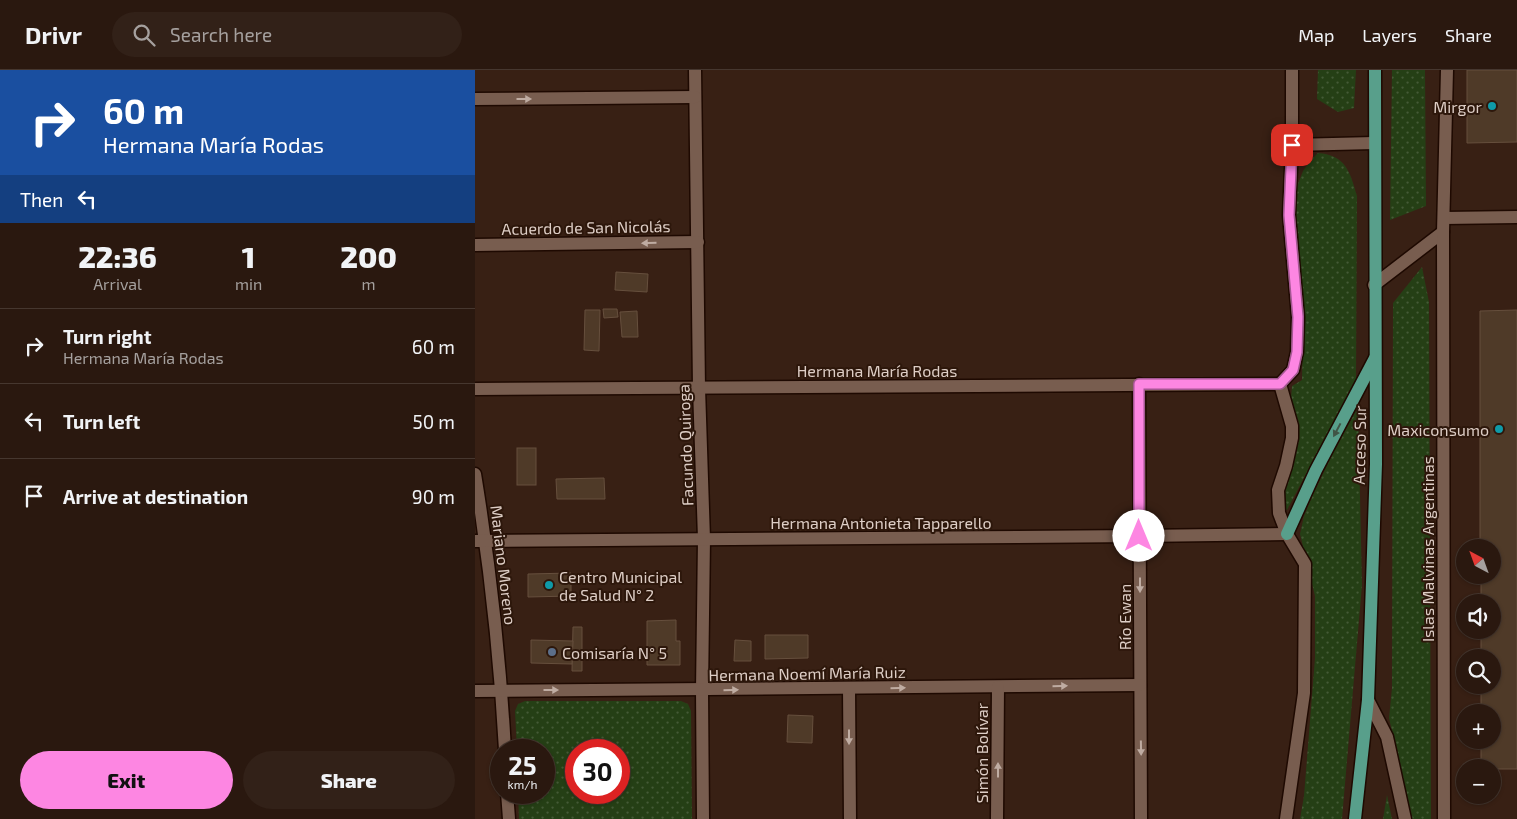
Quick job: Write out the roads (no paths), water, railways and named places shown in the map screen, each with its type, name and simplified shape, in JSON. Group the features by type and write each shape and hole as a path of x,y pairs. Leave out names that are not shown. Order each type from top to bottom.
{"main road":[{"name":"Acceso Sur","path":"1355,819 1368,700 1375,464 1375,70"},
{"path":"1287,534 1316,470 1376,356"}],"street":[{"name":"Facundo Quiroga","path":"695,70 699,388 704,539 703,819"},
{"path":"1286,819 1304,693 1305,564 1287,534 1279,513 1278,490 1292,438 1292,426 1280,384 1293,370 1297,352 1298,317 1289,215 1292,145 1292,70"},
{"name":"Islas Malvinas Argentinas","path":"1444,819 1443,232 1447,70"},
{"path":"475,99 695,97"},
{"path":"1292,145 1374,143"},
{"path":"1444,218 1517,217"},
{"path":"1375,285 1443,232"},
{"name":"Acuerdo de San Nicolás","path":"475,245 697,242"},
{"name":"Río Ewan","path":"1139,384 1141,819"},
{"name":"Hermana María Rodas","path":"475,389 1280,384"},
{"name":"Mariano Moreno","path":"475,474 480,541 502,690 504,739"},
{"name":"Hermana Antonieta Tapparello","path":"480,541 1287,534"},
{"name":"Hermana Noemí María Ruiz","path":"475,690 702,690 1140,685"},
{"name":"Simón Bolívar","path":"997,819 998,687"},
{"path":"849,688 850,819"},
{"path":"1368,700 1387,737 1405,819"},
{"path":"508,804 509,819"}],"place":[{"name":"Mirgor","path":"1492,106"},
{"name":"Maxiconsumo","path":"1499,429"},
{"name":"Centro Municipal de Salud N° 2","path":"549,585"},
{"name":"Comisaría N° 5","path":"552,652"}]}
